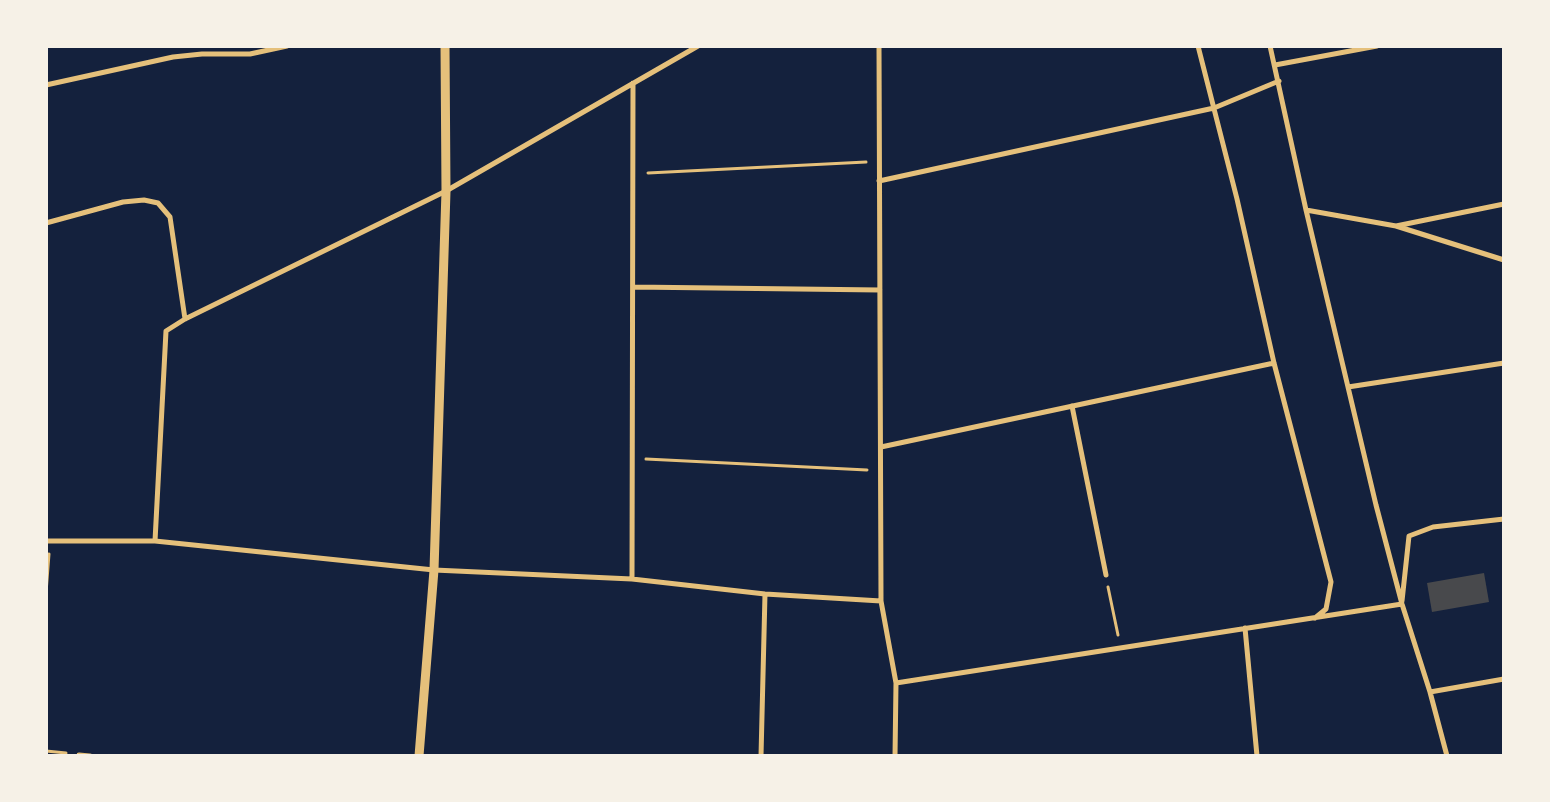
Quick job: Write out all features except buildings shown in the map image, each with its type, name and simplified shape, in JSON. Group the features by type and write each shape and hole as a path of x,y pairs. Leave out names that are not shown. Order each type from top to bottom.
{"street":[{"path":"46,85 173,57 202,54 250,54 287,46"},
{"path":"419,756 434,570 446,191 444,46"},
{"path":"155,541 166,331 185,319 446,191 698,46"},
{"path":"878,46 881,601 896,682 895,756"},
{"path":"1198,46 1237,199 1274,363 1331,582 1326,609 1315,618"},
{"path":"1270,46 1279,80 1306,210 1402,604 1430,692 1447,756"},
{"path":"1275,66 1377,46"},
{"path":"879,181 1214,108 1279,80"},
{"path":"632,579 633,84"},
{"path":"46,222 123,202 144,200 158,203 170,217 185,319"},
{"path":"1396,226 1504,204"},
{"path":"1306,210 1396,226 1504,260"},
{"path":"633,288 880,290"},
{"path":"881,447 1274,363"},
{"path":"1348,387 1504,363"},
{"path":"1072,406 1106,575"},
{"path":"1402,604 1409,536 1434,527 1504,518"},
{"path":"48,541 155,541 434,570 632,579 765,594 881,601"},
{"path":"761,756 765,594"},
{"path":"896,682 1402,604"},
{"path":"1245,628 1256,756"},
{"path":"1430,692 1504,679"},
{"path":"79,755 90,756"}],"path":[{"path":"633,173 879,161"},
{"path":"632,458 881,470"},
{"path":"46,593 48,541"},
{"path":"1106,575 1121,648"},
{"path":"46,752 79,755"}]}
